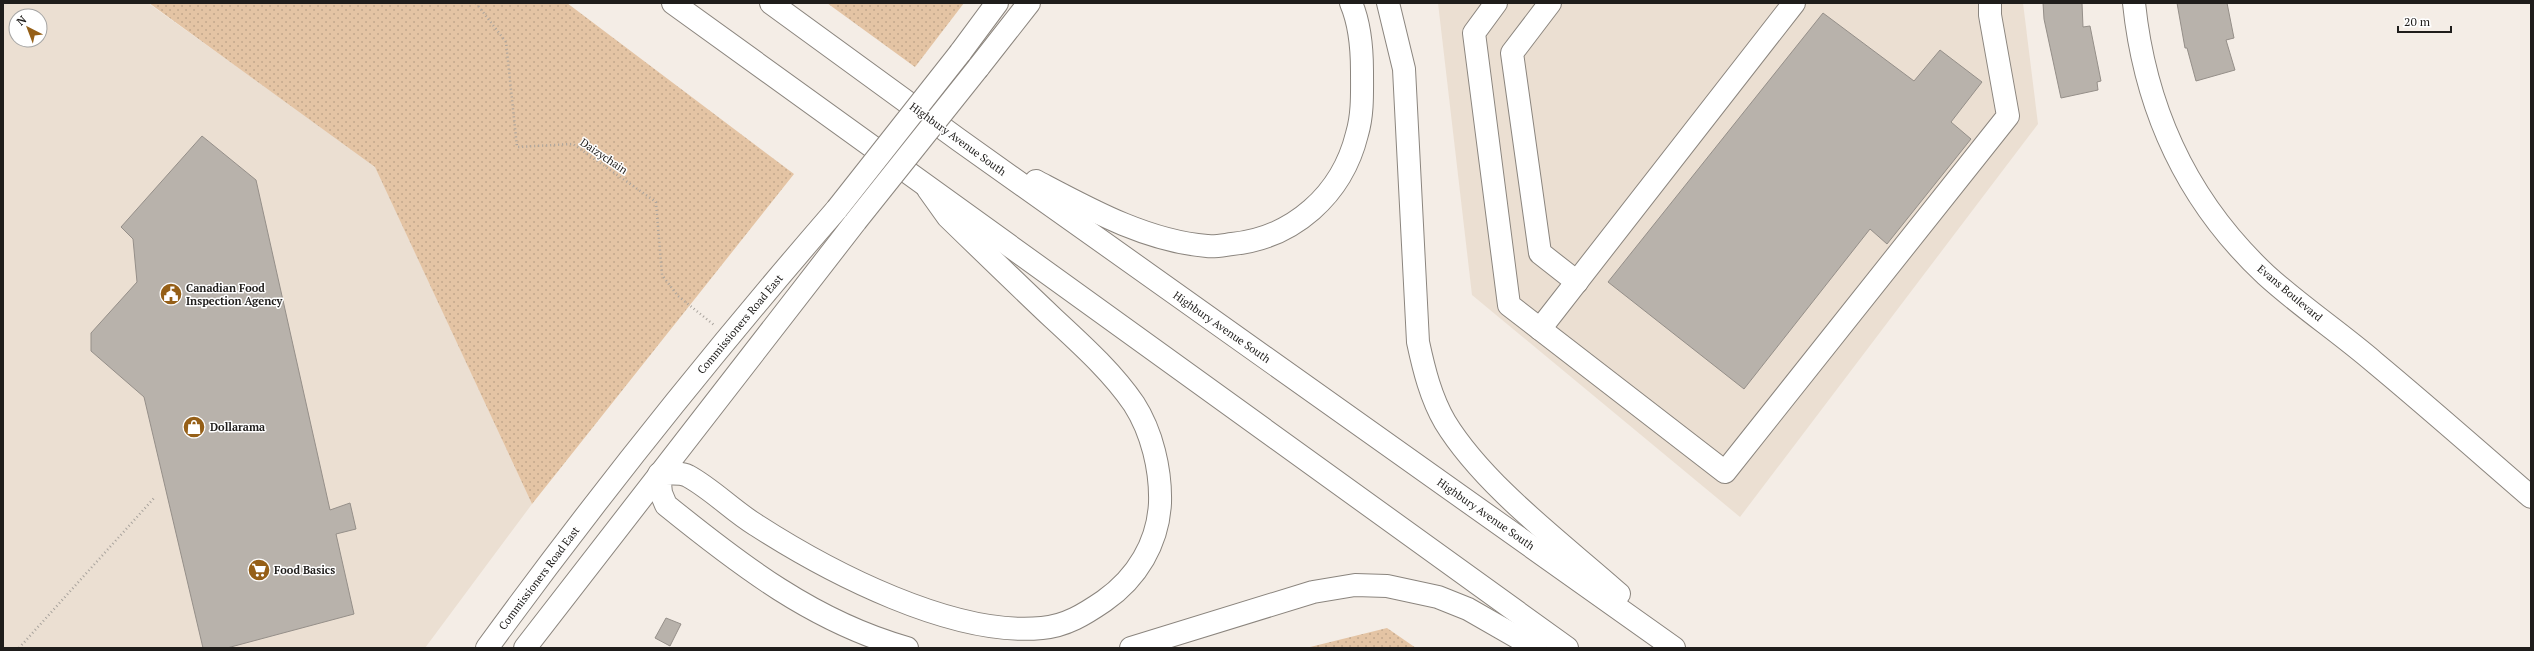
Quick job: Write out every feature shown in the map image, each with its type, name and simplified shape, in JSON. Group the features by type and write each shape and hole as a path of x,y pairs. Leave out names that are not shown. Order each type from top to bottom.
{"main road":[{"path":"673,3 1567,648"},
{"name":"Highbury Avenue South","path":"771,3 959,140 1674,648"},
{"name":"Commissioners Road East","path":"487,648 561,546 708,362 837,209 960,54 997,3"},
{"path":"525,648 856,221 1029,3"},
{"path":"959,140 1079,203 1127,226 1178,242 1209,247 1253,242 1275,234 1315,208 1334,186 1348,158 1357,135 1361,111 1362,85 1359,36 1356,15 1351,3"},
{"path":"1388,3 1404,69 1418,342 1428,383 1445,422 1469,456 1498,487 1680,648"},
{"path":"1496,3 1474,33 1509,305 1725,472 2008,116 1990,15 1990,3"},
{"path":"1550,3 1512,53 1540,253 1577,282"},
{"name":"Evans Boulevard","path":"2134,3 2146,67 2170,145 2185,175 2221,225 2266,274 2374,362 2531,497"},
{"path":"1540,329 1785,6"},
{"path":"633,455 659,474 687,475 753,524 802,554 891,597 934,612 1008,629 1044,628 1074,620 1110,597 1133,575 1146,554 1156,528 1160,485 1158,464 1144,424 1135,405 1101,364 948,217 928,188"},
{"path":"659,474 661,492 666,505 735,560 778,590 821,615 871,638 907,648"},
{"path":"1130,648 1313,592 1355,585 1387,586 1438,597 1468,609 1536,648"}],"path":[{"name":"Daizychain","path":"476,3 506,42 517,147 573,144 656,202 662,275 678,296 716,327"},
{"path":"19,648 154,497"}],"shaded area":[{"path":"3,3 148,3 375,166 532,504 425,648 3,648"},
{"path":"149,3 567,3 794,174 532,504 375,167"},
{"path":"827,3 964,3 915,67"},
{"path":"1438,3 2023,3 2038,124 1740,517 1472,295"},
{"path":"1387,628 1416,648 1306,648"}],"building":[{"path":"2043,3 2082,3 2083,27 2090,26 2101,81 2097,82 2098,90 2061,98 2044,19"},
{"path":"2177,3 2227,3 2234,38 2226,40 2235,70 2196,81 2187,48 2185,48"},
{"path":"1823,13 1914,81 1940,50 1982,82 1951,122 1971,139 1887,244 1870,229 1744,389 1608,282"},
{"path":"202,136 256,180 330,510 350,503 356,529 336,534 354,614 227,648 203,648 144,397 91,351 91,333 137,282 133,239 121,227"},
{"path":"666,618 681,624 670,646 655,638"}],"place":[{"name":"Canadian Food Inspection Agency","path":"171,294"},
{"name":"Dollarama","path":"194,427"},
{"name":"Food Basics","path":"259,570"}]}
